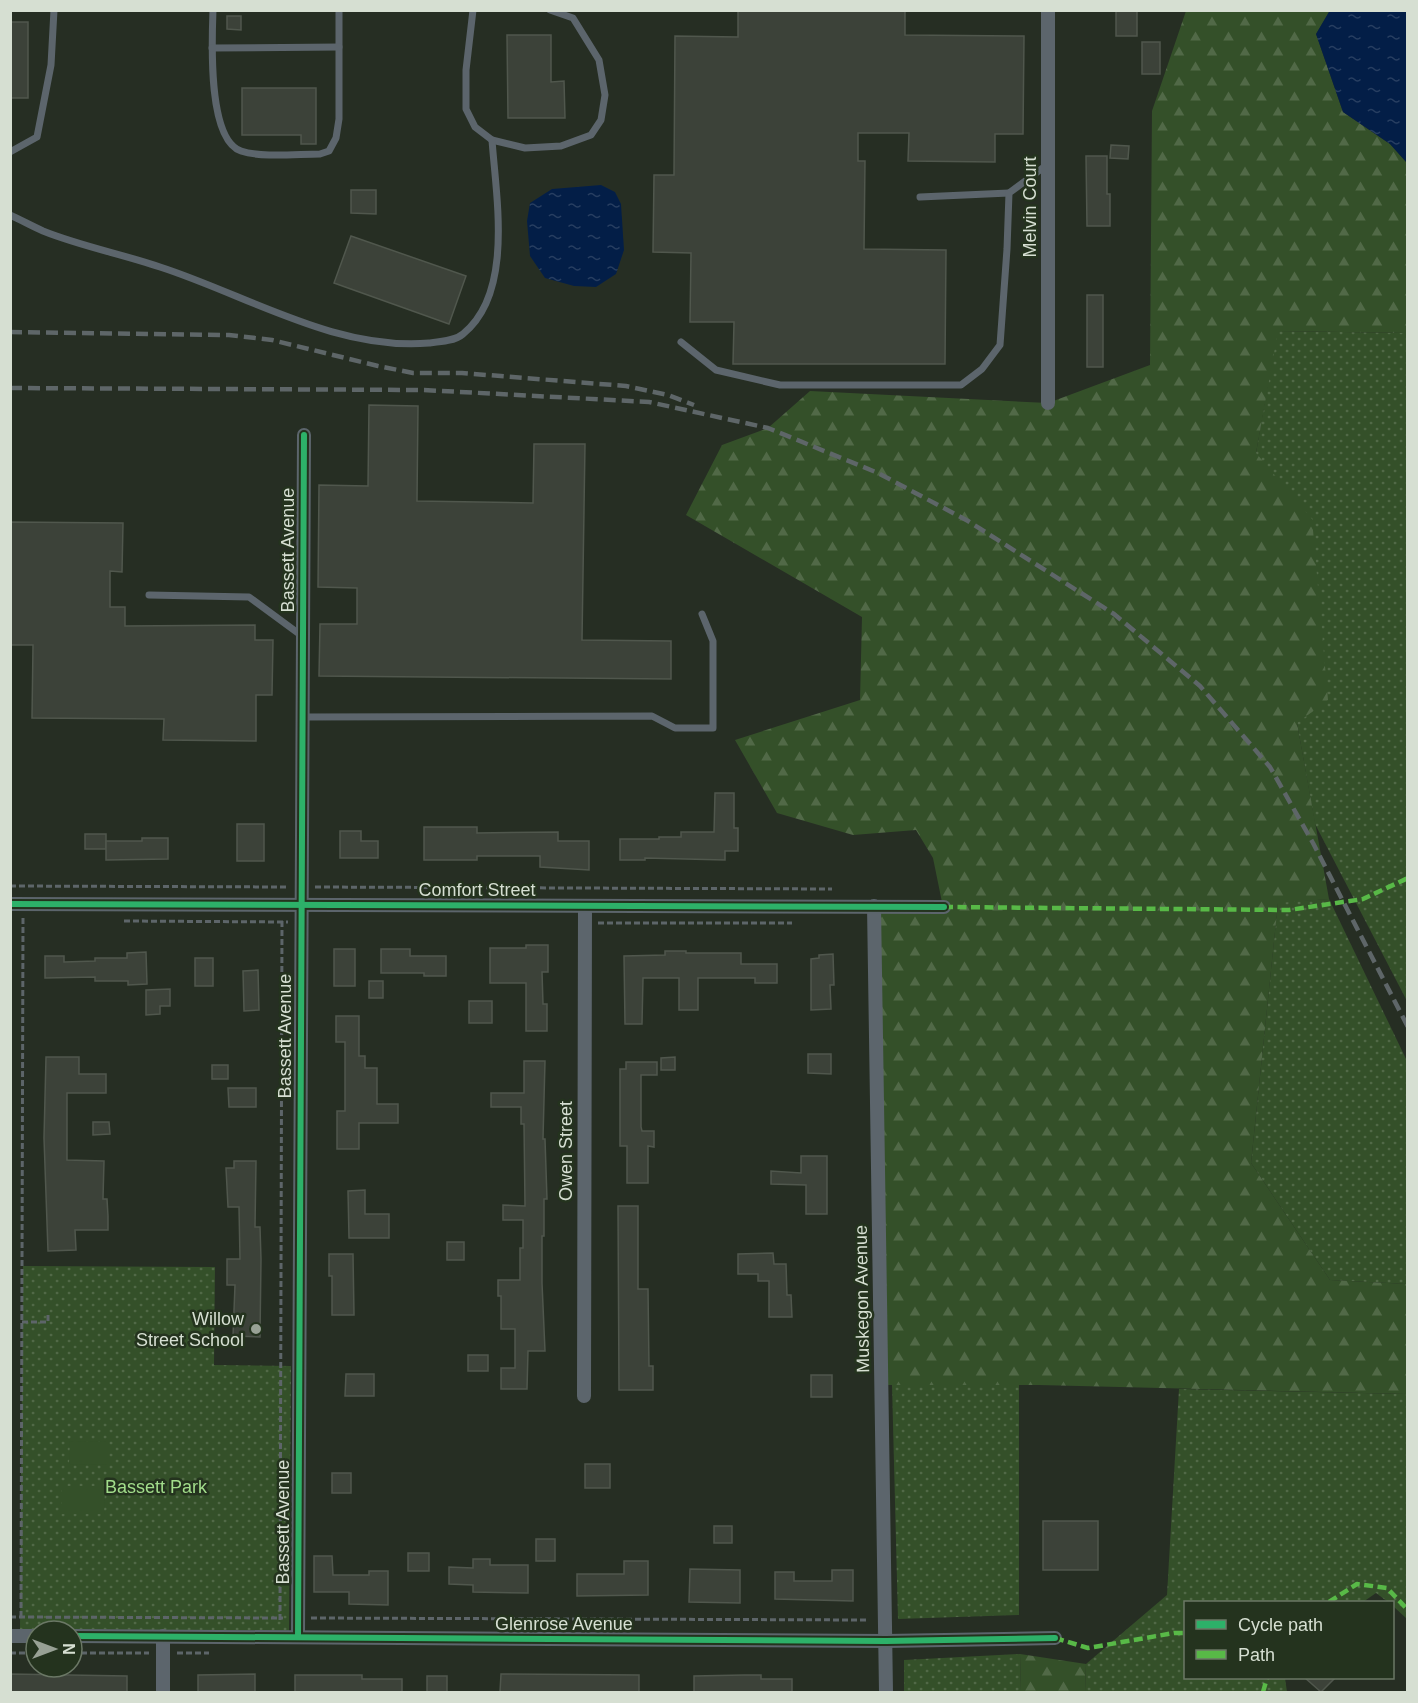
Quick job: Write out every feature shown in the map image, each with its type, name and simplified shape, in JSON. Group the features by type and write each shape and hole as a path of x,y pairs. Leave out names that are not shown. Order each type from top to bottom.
{"street":[{"name":"Melvin Court","path":"1048,10 1048,403"},
{"name":"Bassett Avenue","path":"298,1637 304,435"},
{"name":"Comfort Street","path":"17,904 944,907"},
{"name":"Owen Street","path":"584,1396 585,906"},
{"name":"Muskegon Avenue","path":"873,906 886,1692"},
{"name":"Glenrose Avenue","path":"84,1636 886,1641 1055,1638"},
{"path":"163,1636 163,1692"}],"lane":[{"path":"10,152 37,137 51,65 54,10"},
{"path":"213,10 212,70 218,117 228,139 239,151 261,154 320,154 329,151 336,138 339,119 339,10"},
{"path":"473,10 466,70 466,109 475,127 492,140 525,148 561,146 591,135 601,120 605,95 599,60 573,18 550,10"},
{"path":"212,48 339,47"},
{"path":"10,215 44,231 162,267 286,316 355,338 404,345 442,342 462,335 485,309 498,261 498,218 492,140"},
{"path":"920,197 1009,193 1048,164"},
{"path":"681,342 716,370 780,385 961,385 982,369 1000,345 1009,193"},
{"path":"149,595 249,597 303,637"},
{"path":"302,717 652,716 675,728 713,728 713,640 702,614"}],"path":[{"path":"10,886 832,889"},
{"path":"21,1617 23,921 17,904 23,886"},
{"path":"280,1637 283,886"},
{"path":"17,921 23,921"},
{"path":"117,921 300,921"},
{"path":"585,923 797,923"},
{"path":"22,1322 48,1322 48,1312"},
{"path":"10,1617 867,1620"}],"green space":[{"path":"1186,11 1330,11 1316,34 1343,112 1390,144 1407,163 1407,333 1278,331 1256,453 1312,519 1328,700 1297,723 1329,899 1278,903 1251,1163 1330,1280 1407,1284 1407,1394 1039,1385 882,1385 874,906 943,907 933,858 916,830 853,835 777,813 735,740 860,700 862,617 686,515 722,445 768,428 810,391 1048,403 1150,365 1152,111"},
{"path":"1277,331 1407,333 1407,1001 1315,824 1297,723 1256,453"},
{"path":"1329,899 1407,1061 1407,1284 1330,1280 1251,1163 1278,902"},
{"name":"Bassett Park","path":"23,1266 215,1267 214,1365 291,1366 289,1631 84,1629 84,1619 24,1619 24,1629 20,1629"},
{"path":"892,1385 1019,1385 1019,1615 898,1619"},
{"path":"1179,1389 1407,1394 1407,1619 1394,1607 1394,1601 1387,1601 1376,1593 1364,1601 1184,1601 1184,1679 1285,1679 1287,1692 1085,1692 1086,1664 1167,1595"},
{"path":"70,1441 107,1442 107,1465 69,1464"},
{"path":"62,1486 105,1486 104,1514 62,1514"},
{"path":"1020,1654 1021,1692 904,1692 904,1660"},
{"path":"1020,1654 1086,1664 1085,1692 1021,1692"}],"water":[{"path":"1330,10 1407,11 1407,163 1390,144 1343,112 1316,34"},
{"path":"601,185 615,192 621,204 624,250 616,274 596,287 574,286 545,278 530,256 527,221 530,203 552,189"}],"building":[{"path":"738,10 905,10 905,35 1024,36 1023,134 995,134 995,162 908,161 909,133 858,133 858,161 865,161 864,249 946,250 945,364 733,364 734,322 690,322 691,253 653,252 654,175 674,175 675,36 738,37"},
{"path":"1116,10 1137,10 1137,36 1116,36"},
{"path":"227,16 241,16 241,30 227,29"},
{"path":"10,22 28,22 28,98 10,98"},
{"path":"507,35 551,35 551,82 564,81 565,118 508,118"},
{"path":"1142,42 1160,42 1160,74 1142,74"},
{"path":"242,88 316,88 316,144 301,144 301,135 242,135"},
{"path":"1111,145 1129,146 1128,159 1110,158"},
{"path":"1086,156 1107,156 1110,226 1087,226"},
{"path":"351,190 376,190 376,214 351,213"},
{"path":"351,236 466,276 449,324 334,283"},
{"path":"1087,295 1103,295 1103,367 1087,367"},
{"path":"369,405 418,406 417,501 533,503 534,444 585,444 582,640 671,641 671,679 319,676 320,624 357,624 357,588 318,587 319,485 368,486"},
{"path":"10,522 123,523 122,572 110,571 110,607 125,607 125,626 255,625 255,640 273,640 272,695 256,695 256,741 163,740 164,719 32,718 33,645 10,645"},
{"path":"715,793 734,793 734,828 738,828 738,851 725,851 725,860 645,858 645,860 620,860 620,839 659,839 659,837 681,837 681,832 714,832"},
{"path":"237,824 264,824 264,861 237,861"},
{"path":"424,827 477,827 477,833 558,832 558,841 589,841 589,870 540,867 540,856 477,856 477,860 424,860"},
{"path":"340,831 361,831 361,841 378,841 378,858 340,858"},
{"path":"85,834 106,834 106,849 85,849"},
{"path":"142,838 168,838 168,859 106,860 106,841 142,841"},
{"path":"526,945 548,945 548,972 542,972 543,1004 547,1004 547,1031 526,1031 526,983 490,983 490,948 526,948"},
{"path":"334,949 355,949 355,986 334,986"},
{"path":"381,949 410,949 410,956 446,956 446,976 424,976 424,973 381,973"},
{"path":"665,951 741,953 741,964 777,964 777,983 755,983 755,978 698,978 698,1010 679,1010 679,978 643,978 642,1024 625,1024 624,956 665,955"},
{"path":"146,952 147,984 128,985 128,981 95,981 95,977 45,978 45,956 64,956 64,962 95,961 95,958 127,958 127,953"},
{"path":"833,954 834,985 830,985 831,1009 811,1010 811,959 819,958 819,955"},
{"path":"195,958 213,958 213,986 195,986"},
{"path":"258,970 259,1010 244,1011 243,971"},
{"path":"369,981 383,981 383,998 369,998"},
{"path":"170,989 170,1006 160,1006 160,1014 146,1015 146,990"},
{"path":"469,1001 492,1001 492,1023 469,1023"},
{"path":"336,1016 359,1016 359,1056 365,1056 365,1068 377,1068 377,1104 398,1104 398,1123 359,1123 359,1149 337,1149 337,1111 345,1111 345,1042 336,1042"},
{"path":"808,1054 831,1054 831,1074 808,1073"},
{"path":"46,1057 79,1057 79,1074 106,1074 106,1093 67,1093 67,1160 104,1161 103,1199 107,1199 108,1216 108,1230 75,1230 76,1250 48,1251 44,1138"},
{"path":"675,1057 675,1070 661,1070 661,1058"},
{"path":"524,1061 545,1061 543,1139 545,1139 547,1199 544,1199 542,1283 545,1351 528,1351 527,1389 501,1389 501,1368 515,1368 515,1329 501,1329 501,1296 498,1296 498,1280 520,1280 520,1248 523,1248 523,1220 503,1220 503,1205 525,1206 524,1124 521,1124 521,1107 491,1107 491,1093 524,1093"},
{"path":"626,1062 657,1062 657,1075 641,1075 641,1127 642,1131 654,1131 654,1147 648,1146 648,1183 627,1183 627,1146 620,1146 620,1069 626,1069"},
{"path":"212,1065 228,1065 228,1079 212,1079"},
{"path":"228,1088 256,1088 256,1107 229,1107"},
{"path":"93,1122 109,1122 110,1134 93,1135"},
{"path":"801,1156 827,1156 827,1214 806,1214 806,1185 771,1184 771,1171 801,1173"},
{"path":"234,1161 256,1161 255,1227 260,1227 261,1259 260,1337 233,1336 235,1285 227,1285 227,1259 240,1259 239,1207 228,1207 226,1168 234,1168"},
{"path":"365,1190 365,1214 389,1214 389,1238 349,1238 348,1191"},
{"path":"618,1206 638,1206 638,1289 648,1289 649,1366 653,1366 653,1390 619,1390"},
{"path":"447,1242 464,1242 464,1260 447,1260"},
{"path":"773,1253 774,1264 786,1264 787,1295 791,1295 792,1317 769,1317 769,1281 758,1281 758,1274 738,1274 738,1254"},
{"path":"329,1254 353,1254 354,1315 332,1315 332,1276 329,1276"},
{"path":"468,1355 488,1355 488,1371 468,1371"},
{"path":"346,1374 374,1374 374,1396 345,1396"},
{"path":"811,1375 832,1375 832,1397 811,1397"},
{"path":"585,1464 610,1464 610,1488 585,1488"},
{"path":"332,1473 351,1473 351,1493 332,1493"},
{"path":"1043,1521 1098,1521 1098,1570 1043,1570"},
{"path":"714,1526 732,1526 732,1543 714,1543"},
{"path":"536,1539 555,1539 555,1561 536,1561"},
{"path":"408,1553 429,1553 429,1571 408,1571"},
{"path":"314,1556 332,1556 333,1575 369,1575 369,1571 388,1571 388,1605 349,1604 349,1592 314,1592"},
{"path":"473,1559 490,1559 490,1565 528,1565 528,1593 473,1592 473,1585 449,1584 449,1567 473,1568"},
{"path":"624,1561 648,1561 648,1595 577,1596 577,1574 624,1574"},
{"path":"690,1569 740,1570 740,1603 689,1602"},
{"path":"832,1570 853,1570 853,1601 775,1599 775,1572 794,1572 794,1581 832,1581"},
{"path":"10,1674 24,1674 24,1679 84,1679 84,1675 127,1676 127,1692 10,1692"},
{"path":"255,1674 255,1692 198,1692 198,1675"},
{"path":"501,1674 639,1675 639,1692 500,1692"},
{"path":"295,1675 362,1675 362,1679 402,1679 402,1692 295,1692"},
{"path":"761,1675 761,1679 792,1679 792,1692 694,1692 694,1676"},
{"path":"427,1676 447,1676 447,1692 427,1692"},
{"path":"1306,1679 1334,1679 1321,1692"}],"railway":[{"path":"10,332 229,335 272,340 413,373 462,373 626,386 668,395 694,405"},
{"path":"10,388 424,390 649,402 768,428 878,473 968,521 1114,614 1200,686 1270,767 1313,843 1408,1027"}],"marked path":[{"path":"944,907 1289,910 1363,899 1408,878"},
{"path":"1331,1601 1357,1584 1387,1588 1408,1610"},
{"path":"1055,1638 1088,1648 1184,1633"},
{"path":"1263,1692 1267,1679"}],"cycle path":[{"path":"298,1637 304,435"},
{"path":"10,904 944,907"},
{"path":"84,1636 886,1641 1055,1638"}],"place":[{"name":"Willow Street School","path":"256,1329"}]}
